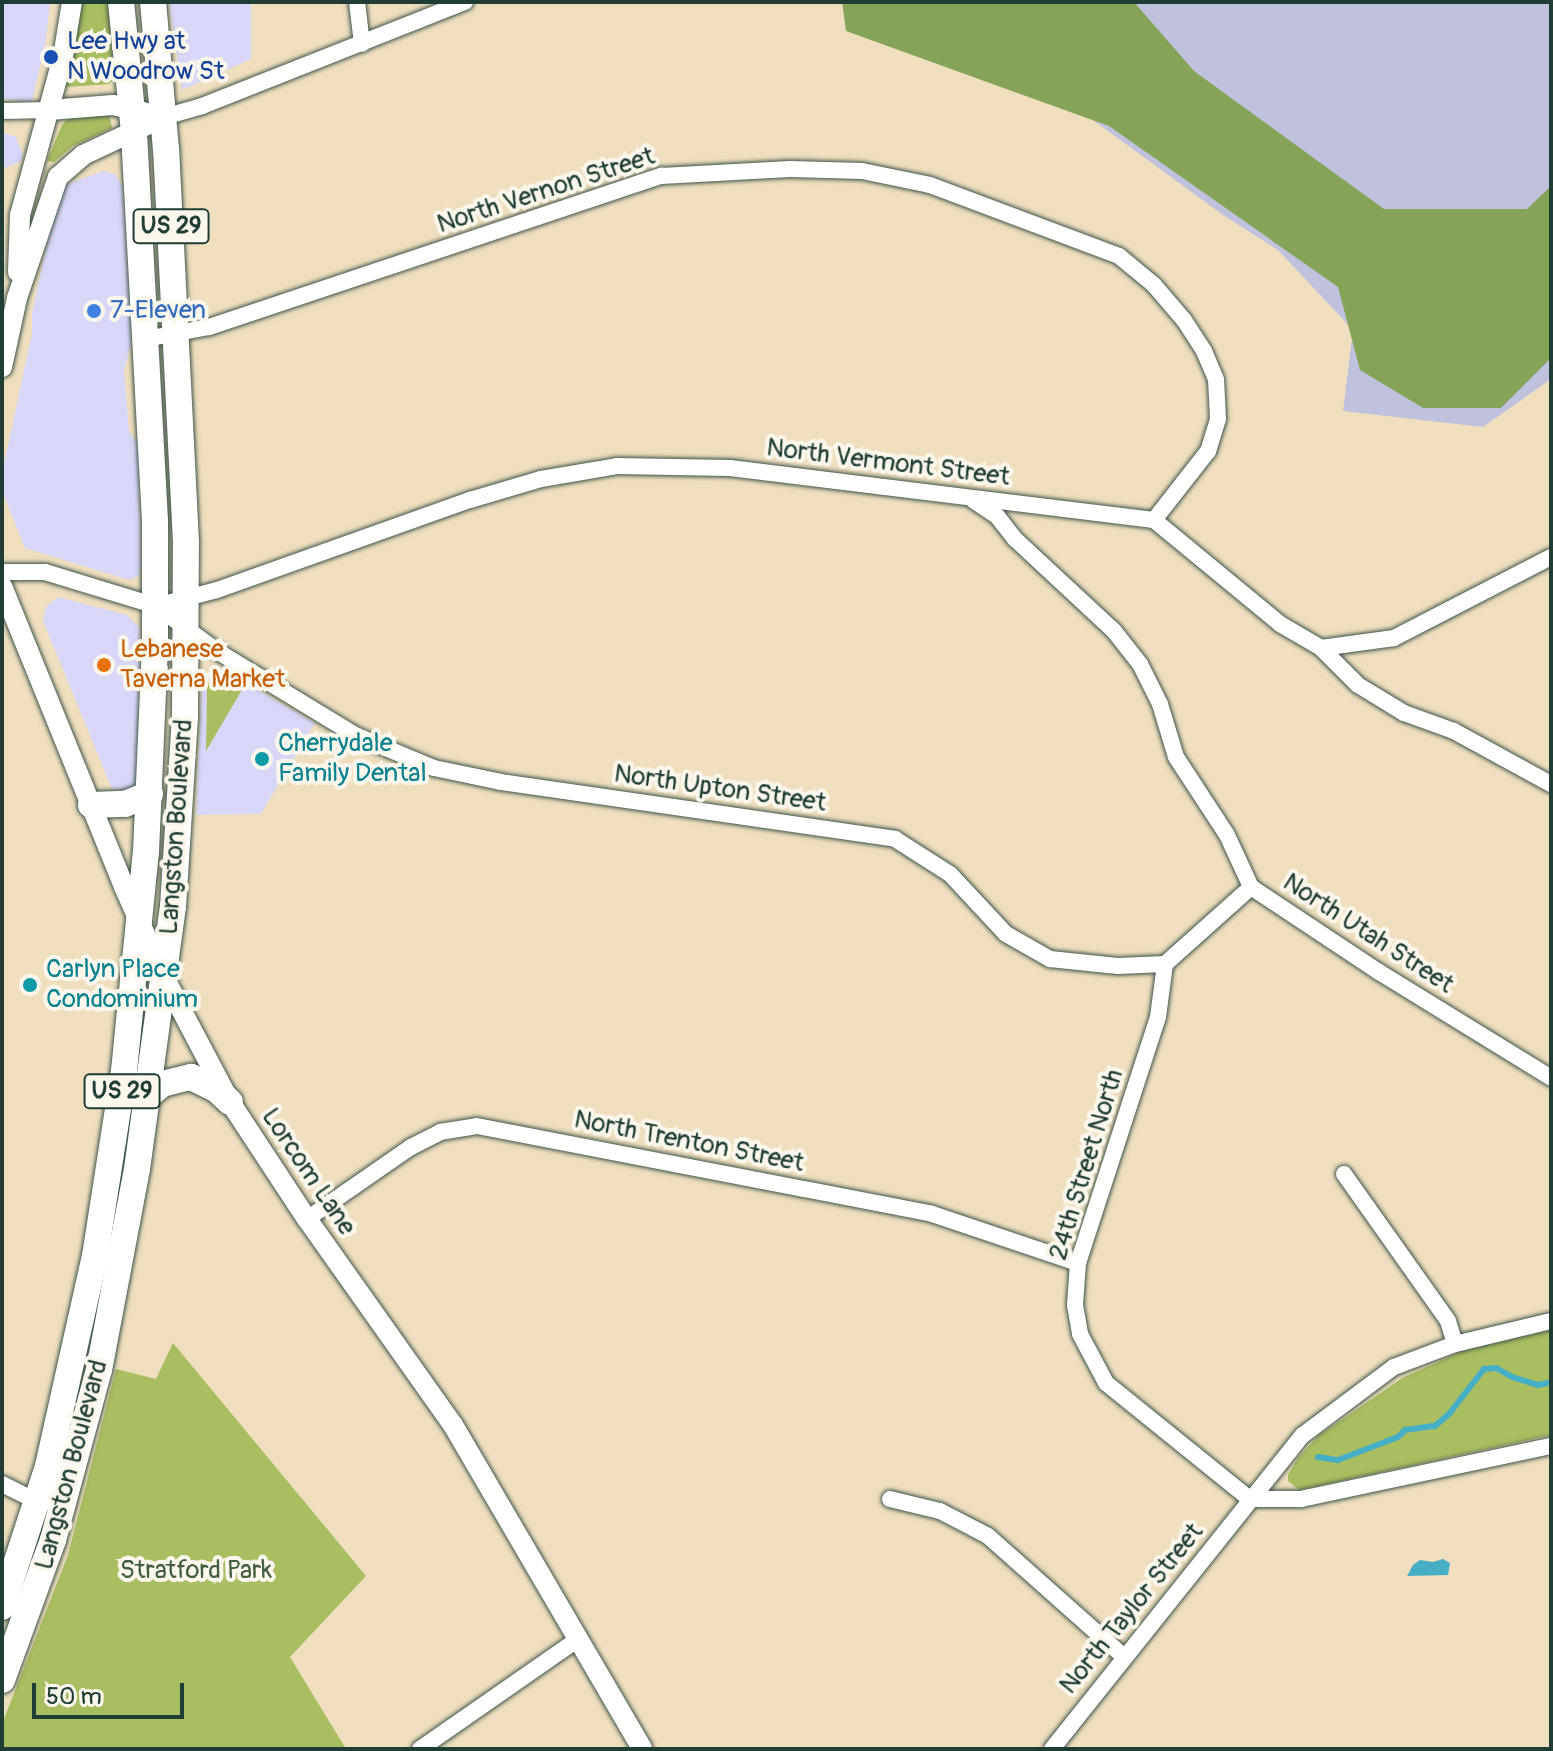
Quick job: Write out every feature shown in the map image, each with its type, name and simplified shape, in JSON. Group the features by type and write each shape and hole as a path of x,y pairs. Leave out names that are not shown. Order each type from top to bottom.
{"main road":[{"name":"Langston Boulevard","path":"2,1607 37,1502 67,1387 95,1256 119,1109 141,924 150,794 156,606 146,339 133,121 121,2"},
{"name":"Langston Boulevard","path":"2,1680 63,1511 93,1396 121,1261 149,1095 178,852 188,630 177,335 164,117 153,2"},
{"path":"91,805 125,804 150,794"},
{"path":"149,1095 162,1084 191,1077 216,1089 230,1102"},
{"path":"95,1256 121,1261"}],"street":[{"path":"17,298 20,215 49,110 72,2"},
{"path":"357,2 362,44"},
{"path":"2,367 17,298 58,177 83,155 133,121 164,117 362,44 465,2"},
{"path":"2,111 113,105 133,121"},
{"name":"North Vernon Street","path":"146,339 177,335 364,276 661,176 790,169 862,171 930,185 1119,256 1154,285 1184,320 1204,351 1216,379 1218,419 1208,451 1154,520"},
{"name":"North Vermont Street","path":"156,606 484,496 541,479 617,466 730,468 1154,520"},
{"name":"North Utah Street","path":"969,497 997,516 1015,539 1114,631 1140,664 1160,704 1176,757 1227,835 1251,887 1379,972 1551,1078"},
{"path":"1154,520 1280,624 1321,648 1358,685 1404,713 1454,731 1551,784"},
{"path":"1321,648 1394,638 1551,557"},
{"path":"2,572 45,572 156,606"},
{"name":"Lorcom Lane","path":"2,586 164,977 230,1102 307,1219 453,1425 642,1749"},
{"name":"North Upton Street","path":"156,606 217,651 357,736 434,768 501,782 895,839 950,874 1006,934 1050,959 1118,966 1165,964"},
{"path":"1165,964 1251,887"},
{"name":"24th Street North","path":"1165,964 1158,1017 1078,1263 1075,1305 1080,1334 1106,1383 1250,1499"},
{"name":"North Trenton Street","path":"307,1219 411,1147 440,1132 477,1126 932,1214 1078,1263"},
{"path":"1344,1174 1448,1321 1455,1344"},
{"name":"North Taylor Street","path":"1052,1749 1123,1656 1303,1435 1394,1367 1455,1344 1551,1321"},
{"path":"1250,1499 1301,1499 1551,1446"},
{"path":"2,1484 63,1511"},
{"path":"890,1499 940,1511 988,1536 1123,1656"},
{"path":"420,1749 577,1640"}],"shaded area":[{"path":"2,2 50,2 46,40 32,102 2,99"},
{"path":"169,2 251,2 251,59 182,90"},
{"path":"1036,2 1551,2 1551,379 1483,427 1343,411 1353,330 1278,250 1223,215 1015,63"},
{"path":"2,132 16,137 23,156 20,162 2,169"},
{"path":"103,171 115,174 123,187 132,342 124,370 129,431 138,445 141,566 139,576 129,580 25,548 2,491 2,474 32,333 32,313 57,199 68,184"},
{"path":"58,597 127,615 140,628 137,780 131,793 112,789 43,621 46,607"},
{"path":"220,668 315,723 261,814 196,815 202,682 210,671"}],"green space":[{"path":"78,2 108,2 113,65 113,80 109,84 67,87 63,83"},
{"path":"842,2 1134,2 1194,71 1384,209 1527,209 1551,186 1551,358 1501,408 1423,408 1360,370 1338,287 1109,126 846,31"},
{"path":"109,114 112,128 73,146 54,162 47,161 62,125 70,116"},
{"path":"222,674 243,688 206,751 207,685 210,678"},
{"path":"1551,1330 1551,1435 1299,1490 1288,1481 1298,1458 1318,1436 1404,1377 1465,1350"},
{"name":"Stratford Park","path":"173,1343 366,1576 290,1657 346,1749 2,1749 2,1724 68,1555 116,1369 156,1379"}],"water":[{"path":"1443,1559 1450,1563 1448,1575 1407,1576 1420,1560 1433,1562"}],"waterway":[{"path":"1318,1457 1338,1460 1398,1437 1405,1430 1435,1426 1449,1414 1484,1369 1496,1368 1538,1385 1551,1382"}],"place":[{"name":"Lee Hwy at N Woodrow St","path":"51,57"},
{"name":"7-Eleven","path":"94,311"},
{"name":"Lebanese Taverna Market","path":"104,665"},
{"name":"Cherrydale Family Dental","path":"262,759"},
{"name":"Carlyn Place Condominium","path":"30,985"}]}
